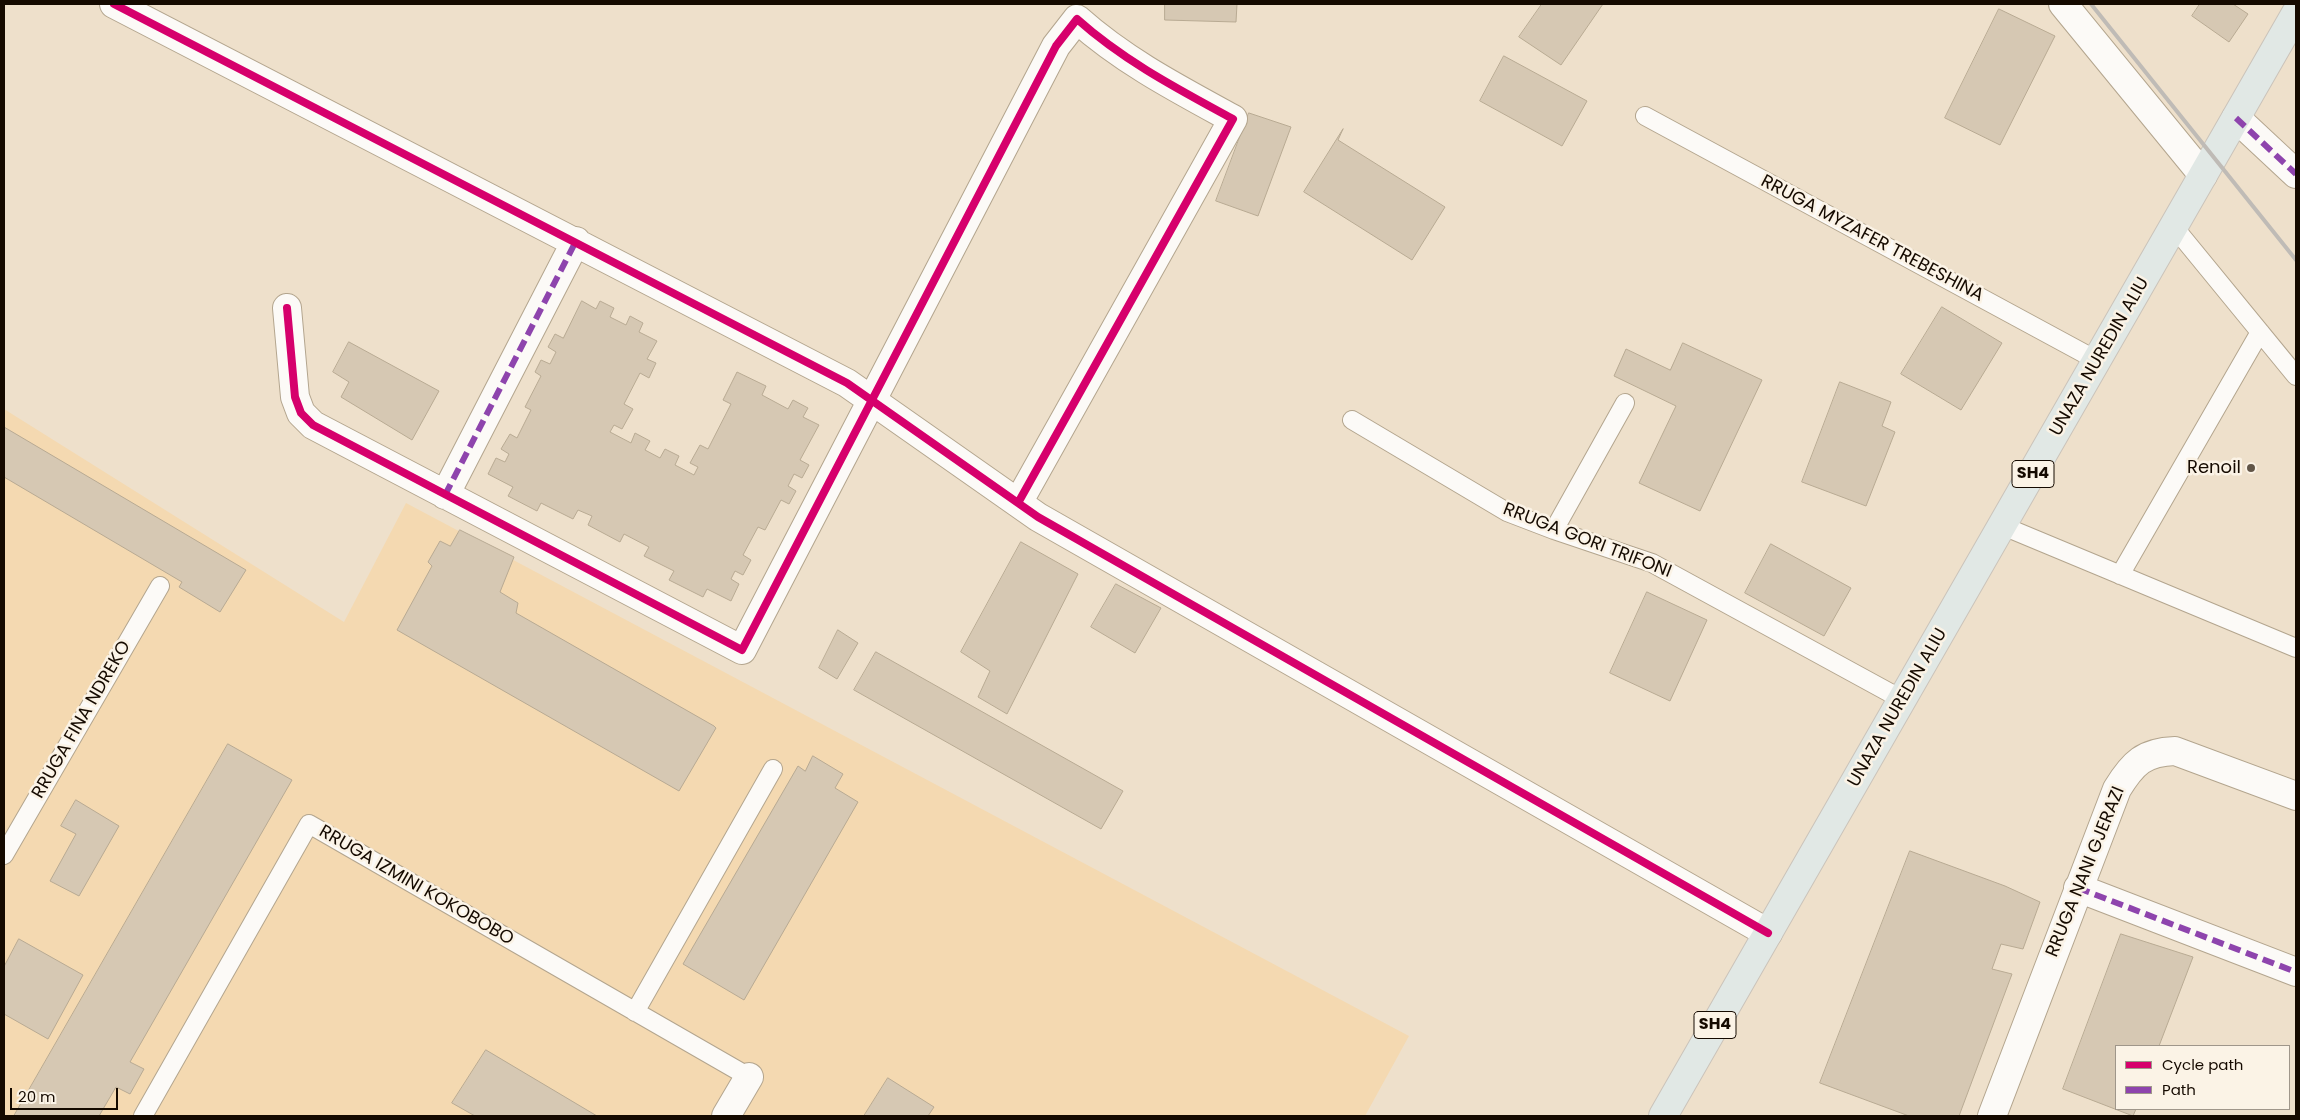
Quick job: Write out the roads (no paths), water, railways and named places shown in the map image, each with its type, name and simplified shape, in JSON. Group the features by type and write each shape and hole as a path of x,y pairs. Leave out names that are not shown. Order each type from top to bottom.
{"main road":[{"name":"UNAZA NUREDIN ALIU","path":"1768,933 2296,13"},
{"name":"SH4","path":"1662,1116 1768,933"}],"street":[{"path":"114,4 576,241 847,383 1038,517 1768,933"},
{"path":"2063,4 2203,175"},
{"path":"287,308 295,397 300,414 314,425 742,650 1056,46 1077,19 1104,43 1144,70 1233,119 1018,503"},
{"path":"2236,118 2296,174"},
{"path":"445,495 576,241"},
{"name":"RRUGA NANI GJERAZI","path":"1992,1116 2117,789 2128,772 2142,758 2159,751 2175,750 2296,796"},
{"path":"2078,888 2296,972"},
{"name":"RRUGA IZMINI KOKOBOBO","path":"726,1116 749,1077"}],"lane":[{"name":"RRUGA MYZAFER TREBESHINA","path":"1645,116 2098,361"},
{"path":"2174,227 2296,376"},
{"path":"2120,575 2260,332"},
{"path":"1554,530 1625,403"},
{"name":"RRUGA GORI TRIFONI","path":"1352,420 1507,512 1554,530 1652,562 1903,700"},
{"path":"2003,526 2296,648"},
{"name":"RRUGA FINA NDREKO","path":"4,855 160,586"},
{"path":"635,1012 773,769"},
{"name":"RRUGA IZMINI KOKOBOBO","path":"142,1116 309,824 749,1077"}],"railway":[{"path":"2091,4 2296,260"}],"place":[{"name":"Renoil","path":"2251,468"}]}
